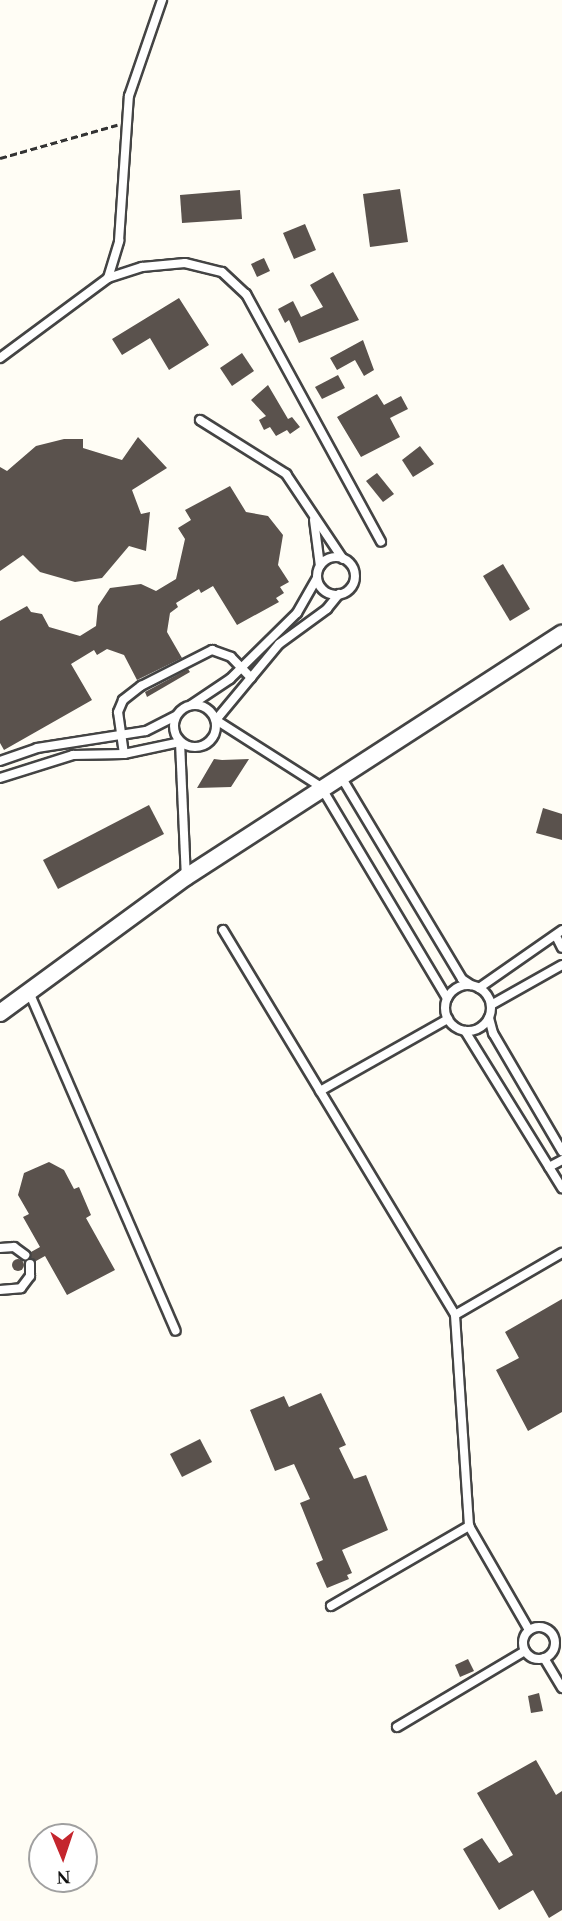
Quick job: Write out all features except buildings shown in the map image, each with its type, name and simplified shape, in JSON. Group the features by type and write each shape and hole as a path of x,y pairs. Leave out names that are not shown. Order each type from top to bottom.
{"street":[{"path":"0,1013 186,877 321,787 562,634"}],"lane":[{"path":"108,278 119,241 127,122 137,68 162,0"},
{"path":"0,358 108,278 142,267 185,264 222,272 246,294 381,542"},
{"path":"0,778 63,757 124,754 180,742 192,747 206,744 215,734 216,720 279,644 327,609 339,594 350,589 355,578 352,566 343,559 286,474 200,419"},
{"path":"0,761 37,748 146,731 176,716 242,667 297,613 317,578 320,566 313,513"},
{"path":"320,566 330,558 343,559"},
{"path":"317,578 322,589 339,594"},
{"path":"124,754 116,720 124,700 184,662 212,650 222,652 242,667 251,678"},
{"path":"191,705 204,707 216,720 321,787 447,998 448,1019"},
{"path":"176,716 173,730 180,742 186,877"},
{"path":"340,775 462,979 475,987 491,1005"},
{"path":"223,930 455,1315 469,1526 529,1630"},
{"path":"447,998 457,988 475,987 559,933 562,948"},
{"path":"491,1005 562,965"},
{"path":"29,992 176,1331"},
{"path":"491,1005 489,1018 493,1033 562,1151"},
{"path":"465,1031 479,1028 489,1018"},
{"path":"320,1091 448,1019"},
{"path":"448,1019 465,1031 562,1188"},
{"path":"550,1167 562,1160"},
{"path":"0,1248 14,1247 25,1255"},
{"path":"455,1315 562,1253"},
{"path":"0,1290 21,1288 30,1276 30,1264"},
{"path":"331,1606 469,1526"},
{"path":"544,1628 558,1638 552,1651 544,1658 533,1657 525,1651 523,1640 529,1630 544,1628"},
{"path":"397,1727 525,1651"},
{"path":"544,1658 562,1688"}],"path":[{"path":"0,158 127,122"}]}
